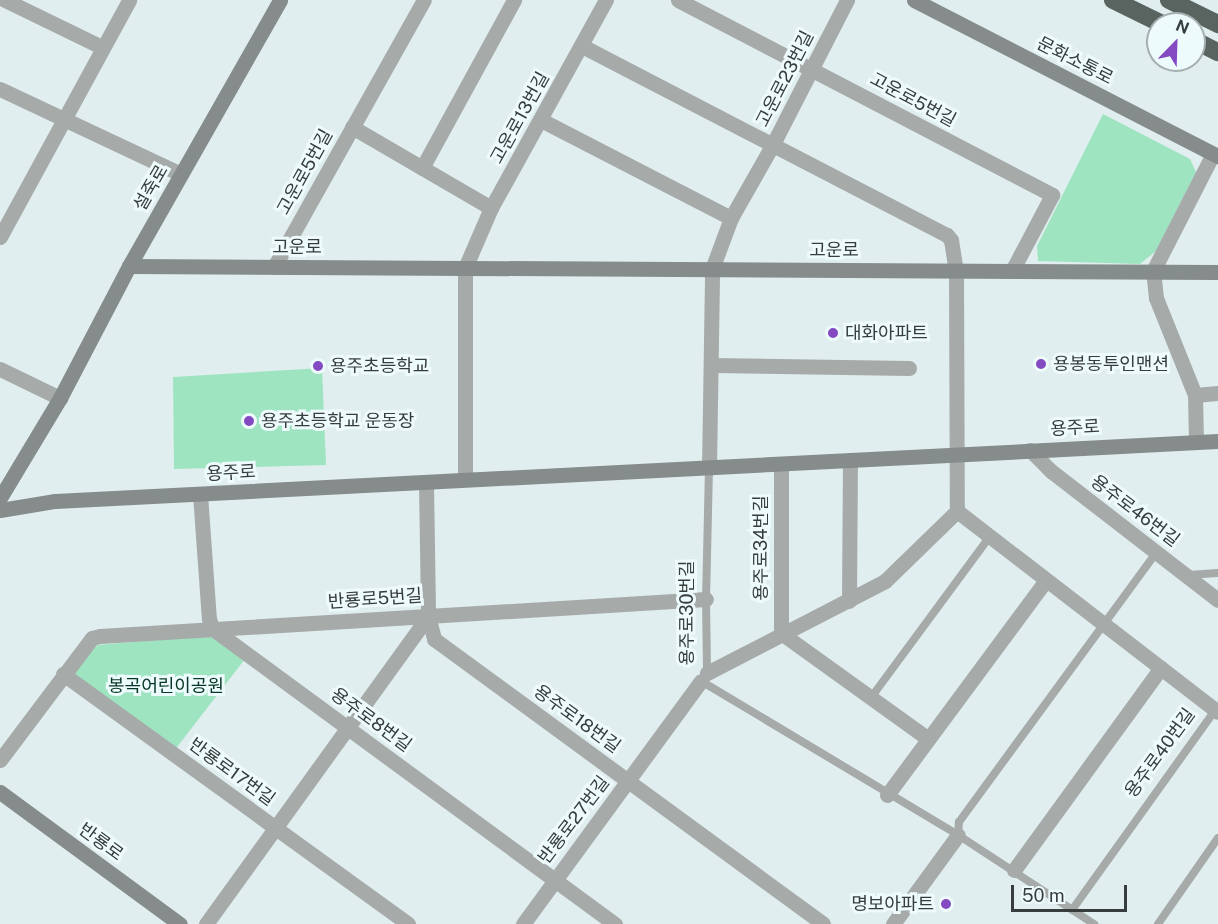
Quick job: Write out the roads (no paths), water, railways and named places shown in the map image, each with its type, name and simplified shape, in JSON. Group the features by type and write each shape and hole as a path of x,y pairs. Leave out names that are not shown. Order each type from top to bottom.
{"highway":[{"path":"1113,0 1146,16"},
{"path":"1169,0 1218,24"}],"street":[{"path":"5,0 102,47"},
{"name":"설죽로","path":"0,498 60,398 129,266 280,0"},
{"name":"고운로5번길","path":"274,267 424,0"},
{"path":"491,208 422,168 514,0"},
{"name":"고운로13번길","path":"465,268 491,208 606,0"},
{"name":"고운로5번길","path":"678,0 1052,195 1012,272"},
{"name":"고운로23번길","path":"712,269 731,218 813,69 847,0"},
{"name":"문화소통로","path":"914,0 1216,155"},
{"path":"0,237 62,118 126,5"},
{"name":"고운로23번길","path":"582,46 947,235 951,240 956,270"},
{"path":"0,89 181,174"},
{"path":"540,120 731,218"},
{"name":"고운로5번길","path":"352,127 422,168"},
{"path":"1196,442 1195,396 1156,298 1153,271 1216,155"},
{"name":"고운로","path":"129,266 1218,272"},
{"path":"465,268 465,479"},
{"path":"709,468 712,269"},
{"path":"704,677 781,633 885,581 957,511 956,270"},
{"path":"712,365 909,368"},
{"path":"0,369 60,398"},
{"path":"1195,396 1218,393"},
{"name":"용주로","path":"0,510 55,501 709,468 956,452 1218,441"},
{"name":"용주로46번길","path":"1030,450 1051,471 1218,600"},
{"path":"849,601 850,460"},
{"name":"용주로34번길","path":"781,464 781,633"},
{"name":"용주로18번길","path":"426,483 428,616 434,639 823,924"},
{"path":"200,495 209,619 213,629"},
{"name":"용주로40번길","path":"957,511 1217,711"},
{"path":"887,795 1046,580"},
{"name":"반룡로5번길","path":"0,760 92,638 100,636 706,599"},
{"name":"반룡로17번길","path":"206,924 428,616"},
{"name":"용주로8번길","path":"213,629 615,924"},
{"path":"781,633 927,738"},
{"path":"1014,870 1161,668"},
{"name":"반룡로17번길","path":"63,674 408,924"},
{"name":"반룡로27번길","path":"523,924 704,677"},
{"name":"반룡로","path":"0,792 180,924"},
{"path":"893,924 958,835"}],"lane":[{"name":"용주로30번길","path":"709,468 704,677 887,795 1014,870 1094,924"},
{"path":"870,699 990,536"},
{"path":"958,835 959,822 1156,553"},
{"path":"1186,575 1218,573"},
{"name":"용주로40번길","path":"1072,910 1217,711"},
{"path":"1158,924 1218,838"}],"place":[{"name":"대화아파트","path":"833,333"},
{"name":"용봉동투인맨션","path":"1041,364"},
{"name":"용주초등학교","path":"318,366"},
{"name":"용주초등학교 운동장","path":"249,421"},
{"name":"명보아파트","path":"946,904"}],"park label":[{"name":"봉곡어린이공원","path":"166,686"}]}
